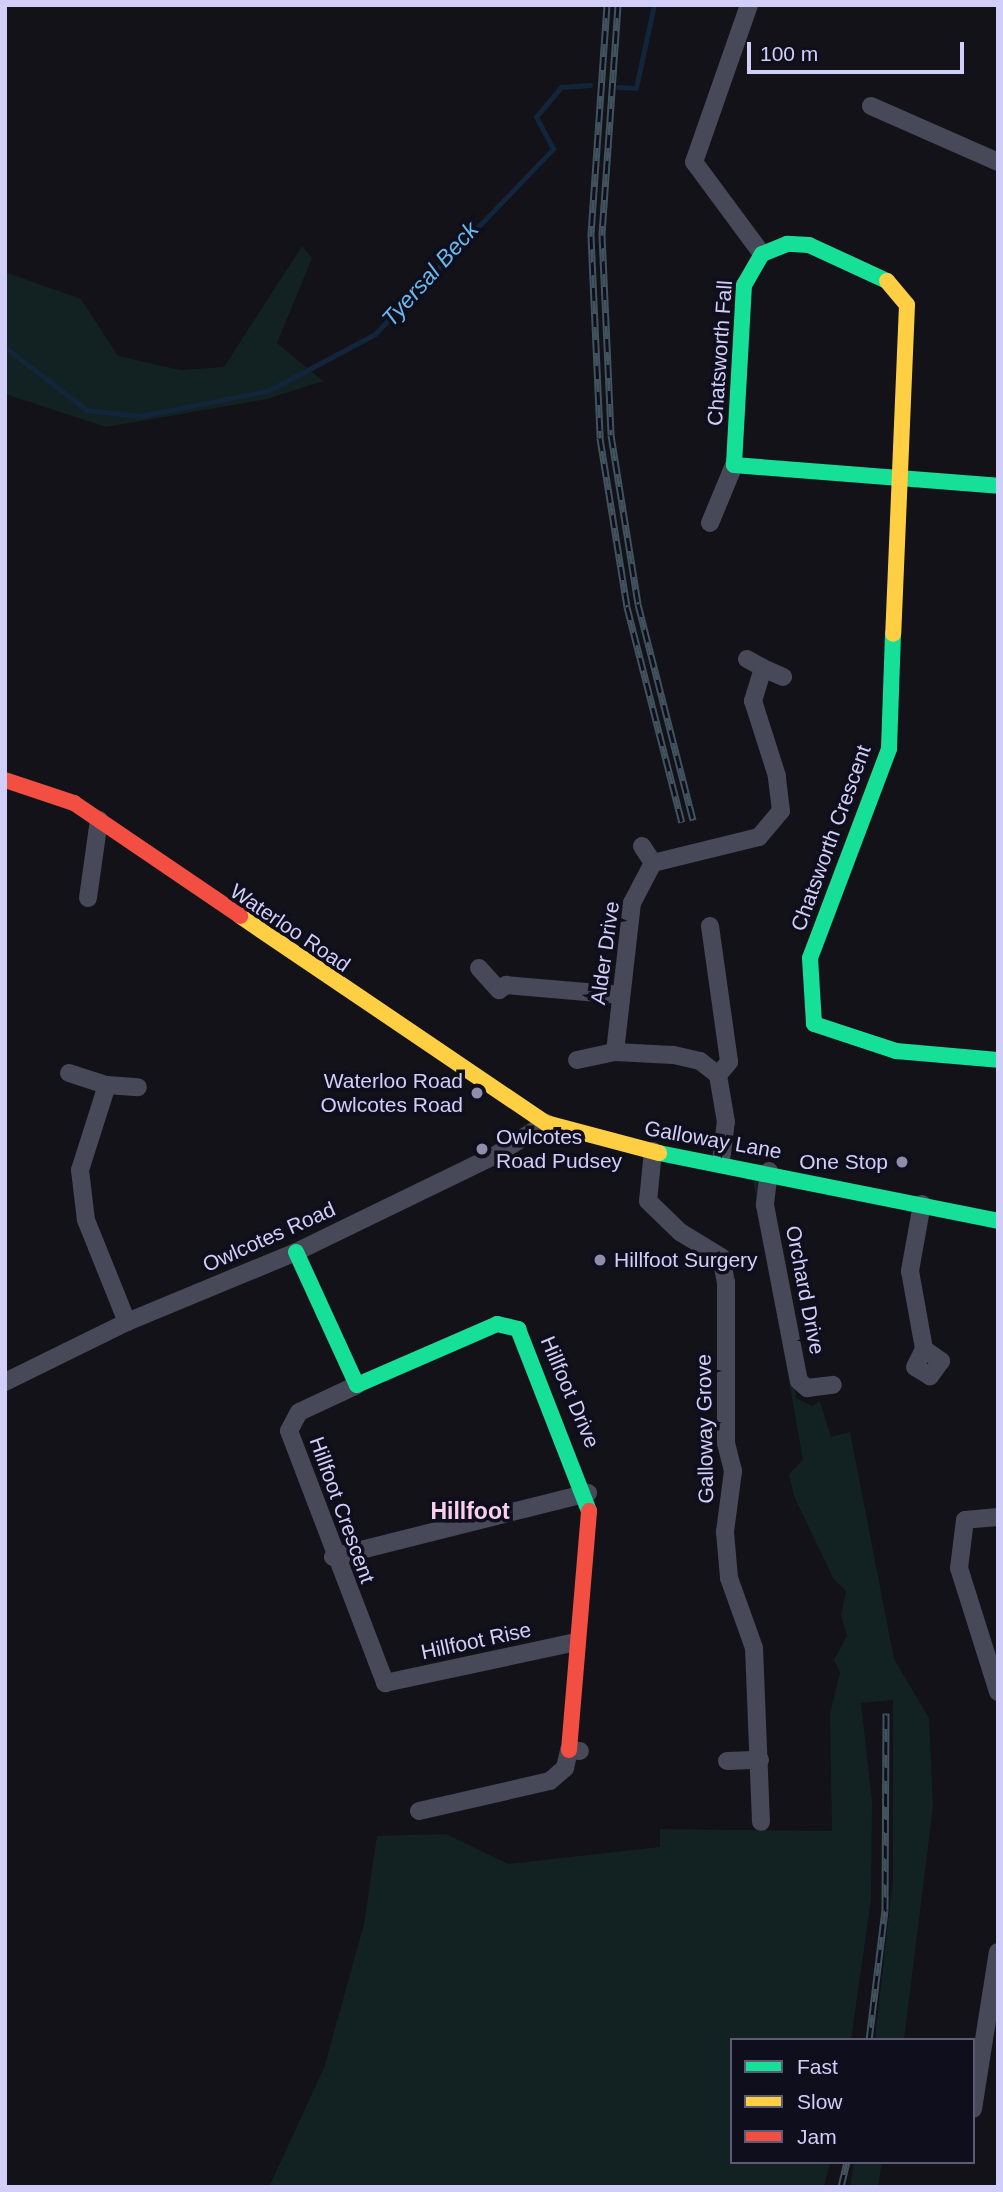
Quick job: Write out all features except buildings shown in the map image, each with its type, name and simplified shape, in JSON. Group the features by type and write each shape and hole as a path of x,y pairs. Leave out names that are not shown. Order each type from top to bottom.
{"street":[{"path":"749,5 694,162 762,254 787,244 809,245 888,281 905,295 899,477"},
{"path":"871,106 998,162"},
{"name":"Chatsworth Fall","path":"710,523 734,466 744,285 762,254"},
{"path":"734,466 998,486"},
{"name":"Chatsworth Crescent","path":"899,477 889,749 817,934 809,1007 820,1029 896,1051 998,1060"},
{"path":"642,846 653,863 759,837 781,811 778,776 752,701 755,664 782,677"},
{"name":"Waterloo Road","path":"5,780 50,792 99,820 546,1123"},
{"path":"88,898 99,820"},
{"name":"Alder Drive","path":"615,1052 632,903 653,863"},
{"path":"710,926 729,1062 718,1074"},
{"path":"479,968 499,990 506,985 621,995"},
{"path":"577,1060 615,1052 673,1055 700,1061 718,1074 726,1122 721,1161"},
{"path":"69,1073 107,1086 138,1087"},
{"path":"107,1086 80,1170 86,1220 127,1322"},
{"name":"Galloway Lane","path":"546,1123 653,1152 721,1161 998,1221"},
{"name":"Owlcotes Road","path":"5,1382 127,1322 296,1252 494,1156 546,1123"},
{"name":"Galloway Grove","path":"653,1152 648,1201 680,1232 721,1257 726,1282 726,1443 733,1471 725,1532 729,1578 754,1648 761,1822"},
{"name":"Orchard Drive","path":"769,1171 765,1205 799,1381 807,1388 834,1385"},
{"path":"922,1204 910,1271 924,1349"},
{"path":"296,1252 357,1385"},
{"name":"Hillfoot Drive","path":"357,1385 497,1324 513,1325 588,1493 577,1642 574,1751 565,1769 550,1781 419,1811"},
{"name":"Hillfoot Crescent","path":"357,1385 299,1412 289,1431 333,1557 386,1684"},
{"path":"333,1557 588,1493"},
{"path":"998,1517 965,1520 959,1568 998,1692"},
{"name":"Hillfoot Rise","path":"386,1684 577,1642"},
{"path":"727,1761 760,1760"},
{"path":"975,2099 994,2003 998,1952"}],"shaded area":[{"path":"302,246 312,258 277,343 323,381 267,399 106,427 5,394 5,272 81,299 118,356 180,370 224,367"},
{"path":"753,1180 761,1181 796,1398 812,1406 820,1401 831,1437 850,1432 894,1659 929,1718 933,1807 904,2038 875,2038 893,1879 893,1700 861,1703 872,1801 871,1900 851,2038 730,2038 730,2164 830,2164 824,2187 269,2187 324,2068 364,1924 377,1836 446,1834 508,1864 660,1847 660,1829 832,1831 830,1714 840,1673 834,1660 847,1635 841,1616 846,1591 833,1578 794,1496 789,1474 803,1460"},
{"path":"854,2164 882,2164 878,2187 850,2187"}],"waterway":[{"name":"Tyersal Beck","path":"618,87 636,88 654,5"},
{"name":"Tyersal Beck","path":"5,347 87,410 140,416 268,391 375,334 553,149 536,117 561,87 590,85"}],"railway":[{"path":"607,5 591,236 600,438 627,607 682,822"},
{"path":"618,5 602,235 611,435 638,604 693,820"},
{"path":"869,2038 885,1910 886,1713"},
{"path":"841,2187 847,2164"}],"traffic: fast":[{"path":"887,281 809,245 787,244 762,254 744,285 734,465 998,486"},
{"path":"893,634 889,749 810,958 814,1024 896,1051 998,1060"},
{"path":"659,1153 998,1221"},
{"path":"296,1252 357,1385 497,1324 518,1329 589,1511"}],"traffic: slow":[{"path":"887,281 907,305 893,634"},
{"path":"240,916 546,1123 659,1153"}],"traffic: jam":[{"path":"5,780 74,803 240,916"},
{"path":"569,1750 589,1511"}],"place":[{"name":"Waterloo Road Owlcotes Road","path":"477,1093"},
{"name":"Owlcotes Road Pudsey","path":"482,1149"},
{"name":"One Stop","path":"902,1162"},
{"name":"Hillfoot Surgery","path":"600,1260"}],"district":[{"name":"Hillfoot","path":"470,1511"}]}
